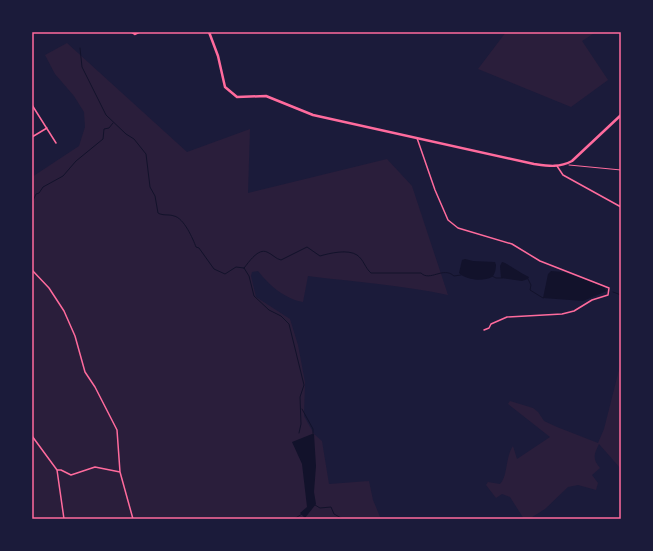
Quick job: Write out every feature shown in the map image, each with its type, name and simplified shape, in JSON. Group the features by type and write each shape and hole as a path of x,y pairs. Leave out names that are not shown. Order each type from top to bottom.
{"main road":[{"path":"132,32 135,34 139,32"},
{"path":"209,32 218,56 225,87 230,93 237,97 266,96 313,115 534,164 557,166 567,164 621,115"}],"street":[{"path":"32,105 56,143"},
{"path":"32,137 46,128"},
{"path":"417,138 435,190 448,220 458,228 512,244 540,261 609,288 608,295 592,300 574,311 562,314 507,317 491,324 489,328 484,330"},
{"path":"557,166 563,175 621,206"},
{"path":"32,270 43,280 61,304 76,336 85,372 96,387 114,422 118,435 120,472 133,519"},
{"path":"32,436 57,470 64,519"},
{"path":"57,470 71,475 98,467 120,472"}],"path":[{"path":"567,164 570,166 621,170"}],"shaded area":[{"path":"506,32 596,32 582,41 608,80 571,107 478,69"},
{"path":"67,43 187,152 250,129 248,193 387,159 412,186 448,295 396,286 308,276 303,302 290,298 278,291 258,271 252,272 251,276 256,297 290,319 298,345 305,382 304,416 314,434 322,441 329,484 369,481 373,500 381,519 32,519 32,177 79,146 85,127 84,112 74,96 55,74 45,55"},
{"path":"462,260 495,262 496,266 494,275 488,279 479,280 470,279 462,275 459,273"},
{"path":"502,262 529,277 528,279 522,281 501,278 500,266"},
{"path":"551,271 564,272 603,286 607,291 583,301 543,298 548,274"},
{"path":"621,362 621,469 599,444 595,459 600,468 592,475 598,483 596,490 578,485 568,487 545,509 529,519 524,519 510,497 502,494 496,498 486,485 488,482 500,484 503,481 510,451 513,446 517,459 550,437 508,404 510,401 533,408 538,412 544,421 598,443 604,429"},
{"path":"314,434 316,466 314,492 316,504 305,518 300,513 307,507 302,464 292,442"}],"waterway":[{"path":"80,48 82,67 106,115 126,134 134,139 146,154 150,187 155,196 158,213 178,218 188,229 196,247 199,248 214,269 225,274 236,267 244,268 249,276 254,296 269,310 281,316 289,324 304,385 300,397 301,424 299,433"},
{"path":"32,203 36,194 39,193 43,187 63,176 76,161 103,139 104,129 109,128 113,123"},
{"path":"244,268 254,256 260,252 267,252 281,260 307,247 320,256 339,252 353,253 359,257 371,273 421,273 428,276 441,273 450,273 454,276 461,275"},
{"path":"492,276 502,278"},
{"path":"528,279 531,285 530,290 543,298"},
{"path":"613,292 621,295"},
{"path":"302,409 313,429 313,435"},
{"path":"315,505 320,508 331,507 334,514 343,519"},
{"path":"294,519 302,514"}]}
